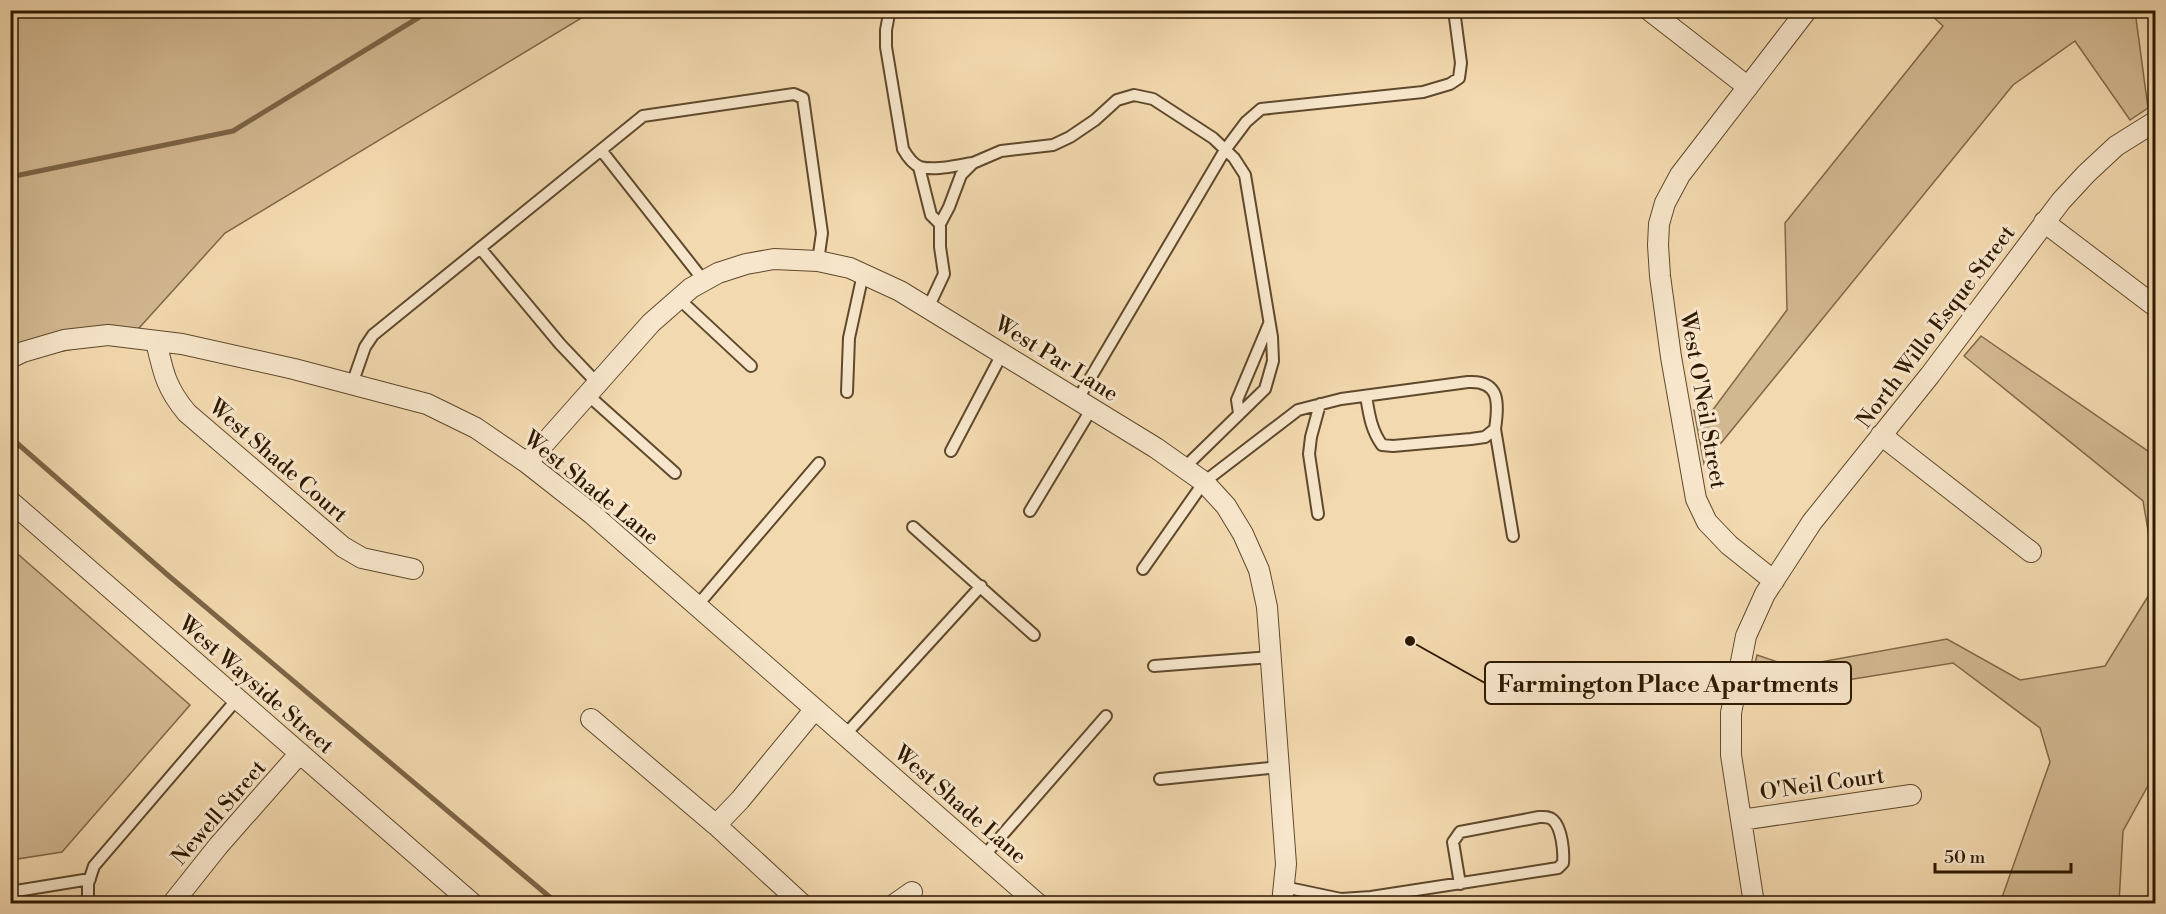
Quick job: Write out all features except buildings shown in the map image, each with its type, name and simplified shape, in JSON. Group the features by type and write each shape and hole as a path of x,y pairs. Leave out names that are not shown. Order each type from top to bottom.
{"street":[{"path":"1649,10 1748,87"},
{"name":"West O'Neil Street","path":"1774,581 1728,545 1707,522 1696,499 1671,357 1659,266 1659,224 1665,203 1680,175 1807,10"},
{"name":"North Willo Esque Street","path":"1774,581 1812,522 1930,375 2061,201 2116,146 2156,121"},
{"path":"2044,222 2156,307"},
{"name":"West Par Lane","path":"527,463 651,324 678,298 718,273 746,264 774,259 818,261 850,268 900,291 1003,352 1204,482 1226,506 1244,534 1258,570 1267,607 1286,864 1283,895"},
{"name":"West Shade Lane","path":"10,358 64,340 108,335 182,344 294,369 427,404 476,428 527,463 592,514 1038,903"},
{"name":"West Shade Court","path":"156,341 164,376 172,396 187,413 343,547 362,558 413,569"},
{"path":"1881,435 2031,552"},
{"name":"West Wayside Street","path":"10,501 473,903"},
{"path":"1754,903 1731,755 1731,713 1746,636 1765,594 1774,581"},
{"path":"716,825 740,800 815,709"},
{"path":"591,719 716,825 802,903"},
{"name":"Newell Street","path":"172,903 219,845 300,753"},
{"name":"O'Neil Court","path":"1741,820 1911,795"},
{"path":"895,903 912,892"}],"lane":[{"path":"896,10 889,14 886,47 903,149 911,161 919,166 937,167 973,163 1001,151 1053,144 1071,137 1117,100 1134,95 1153,99 1213,138 1234,158 1245,175 1270,322 1273,361 1265,389 1184,468"},
{"path":"1030,511 1085,404 1225,150 1246,122 1261,110 1423,92 1450,84 1459,78 1461,63 1454,10"},
{"path":"352,384 365,347 373,335 643,116 794,94 804,98 822,233 818,261"},
{"path":"601,150 704,281"},
{"path":"928,308 944,274 940,247 940,224 961,175 973,163"},
{"path":"919,166 931,215 940,224"},
{"path":"480,248 560,344 593,390 675,473"},
{"path":"847,392 849,338 863,274"},
{"path":"678,298 751,366"},
{"path":"1239,413 1237,400 1270,322"},
{"path":"951,451 1003,352"},
{"path":"1143,569 1204,482 1298,410 1366,396 1480,381 1489,385 1495,392 1497,415 1495,429 1513,536"},
{"path":"1366,396 1369,418 1382,445 1471,439 1485,437 1495,429"},
{"path":"1318,514 1309,454 1320,404"},
{"path":"696,607 819,463"},
{"path":"913,527 1034,635"},
{"path":"845,735 981,586"},
{"path":"1154,666 1271,657"},
{"path":"88,903 90,879 94,866 238,698"},
{"path":"984,856 1106,716"},
{"path":"1160,779 1279,767"},
{"path":"1283,895 1341,899 1371,897 1460,884 1558,868 1563,863 1558,826 1553,819 1539,817 1460,832 1453,842 1460,884"},
{"path":"10,892 90,879"}],"shaded area":[{"path":"11,11 593,11 225,233 130,338 11,361"},
{"path":"1927,11 2135,11 2148,108 2130,120 2075,41 2013,85 1704,464 1694,410 1712,411 1787,310 1785,223 1943,26"},
{"path":"1981,336 2155,456 2155,571 2143,501 1964,356"},
{"path":"11,548 190,705 62,852 11,860"},
{"path":"2155,585 2155,773 2123,831 2119,903 2000,903 2050,762 2040,728 1953,663 1791,689 1750,684 1757,655 1793,667 1947,639 2020,680 2105,666"}],"waterway":[{"path":"10,177 233,131 431,10"},
{"path":"10,437 170,577 558,904"}],"place":[{"name":"Farmington Place Apartments","path":"1410,641"}]}
